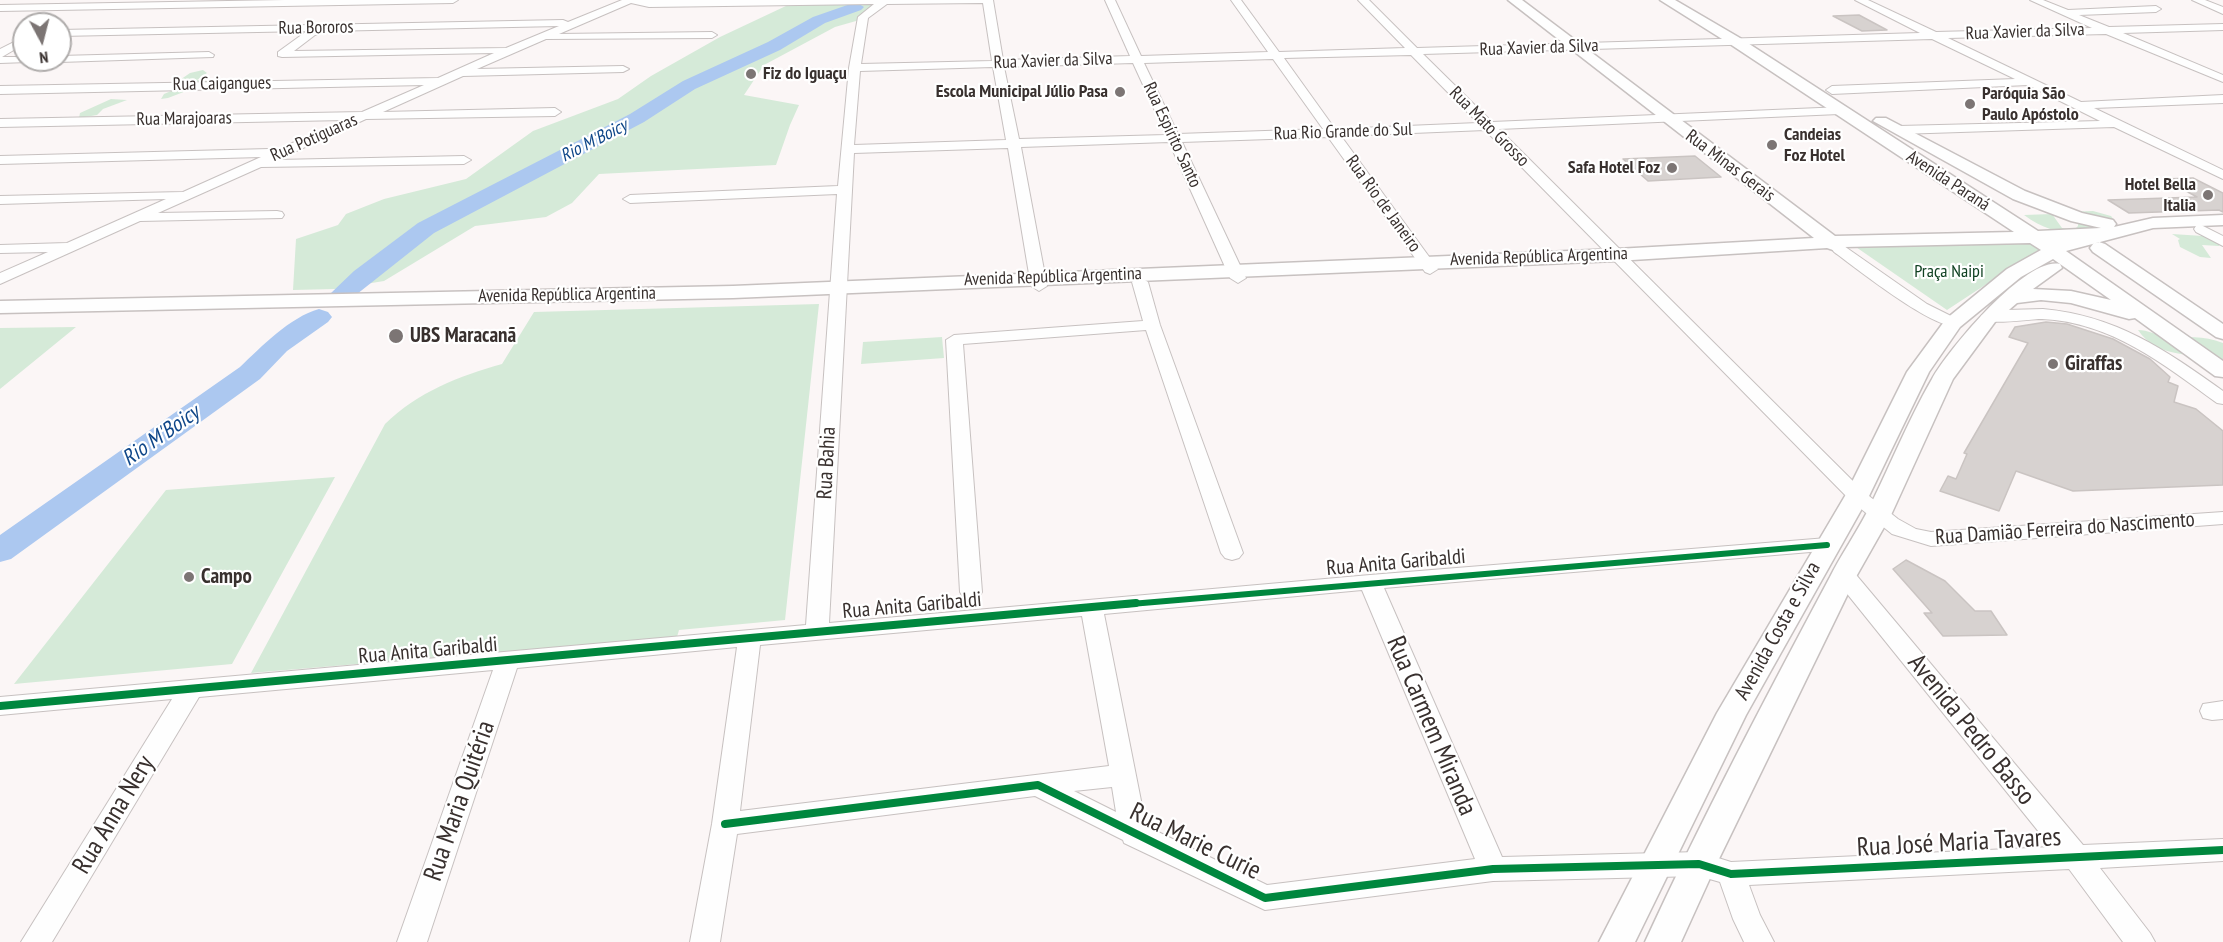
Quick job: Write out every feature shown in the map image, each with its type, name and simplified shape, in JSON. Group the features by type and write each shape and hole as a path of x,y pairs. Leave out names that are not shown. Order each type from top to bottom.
{"main road":[{"name":"Rua Minas Gerais","path":"1514,0 1835,245"},
{"name":"Avenida Paraná","path":"1666,0 1736,41 2034,237"},
{"name":"Avenida Paraná","path":"1686,0 1754,40 2075,247 2223,351"},
{"path":"1877,119 2041,206 2076,218 2130,227"},
{"path":"1965,191 1987,216 2009,264 2036,294 2076,297 2107,305 2159,325"},
{"name":"Avenida República Argentina","path":"2075,247 2130,227 2153,223 2223,220"},
{"name":"Avenida República Argentina","path":"0,307 837,290 1619,258 1835,245 2009,264 2034,237 2075,247 2162,233 2223,228"},
{"name":"Avenida Paraná","path":"2075,247 2159,325 2223,371"},
{"path":"2075,247 2223,333"},
{"name":"Avenida Costa e Silva","path":"2009,264 2044,273 2075,247"},
{"name":"Avenida Costa e Silva","path":"1663,942 1699,864 1844,575 1878,515 1943,378 1988,318 2009,264"},
{"name":"Avenida Costa e Silva","path":"1617,942 1732,713 1857,496 1918,372 1953,323 2009,264"},
{"name":"Avenida República Argentina","path":"1039,282 1140,282 1237,274"},
{"name":"Avenida República Argentina","path":"0,315 659,302 837,290"}],"street":[{"path":"70,12 90,0"},
{"path":"0,8 453,0"},
{"path":"630,0 649,4 987,0 996,63 1014,143 1039,282"},
{"name":"Rua Potiguaras","path":"0,279 511,50 630,0"},
{"name":"Rua Espírito Santo","path":"1110,0 1171,137 1237,274"},
{"name":"Rua Rio de Janeiro","path":"1236,0 1428,266"},
{"name":"Rua Mato Grosso","path":"1363,0 1857,496"},
{"path":"1860,0 2223,175"},
{"path":"2035,0 2223,79"},
{"path":"2197,0 2223,11"},
{"name":"Rua Bahia","path":"818,631 837,290 855,68 863,17 884,2"},
{"path":"2064,12 2156,9"},
{"name":"Rua Bororos","path":"72,33 572,23"},
{"name":"Rua Xavier da Silva","path":"855,68 2223,27"},
{"path":"325,28 311,33 282,54 511,50"},
{"path":"542,37 712,35"},
{"path":"72,59 209,56 162,86"},
{"path":"459,74 623,69"},
{"name":"Rua Caigangues","path":"0,90 444,80"},
{"path":"1832,90 2030,82"},
{"path":"2077,105 2223,99"},
{"name":"Rua Rio Grande do Sul","path":"847,149 1331,133 1839,110"},
{"name":"Rua Marajoaras","path":"0,123 555,112"},
{"path":"1899,130 2117,124"},
{"path":"0,160 281,153"},
{"path":"256,164 464,160"},
{"path":"630,199 844,190"},
{"path":"0,200 187,195"},
{"path":"135,218 277,215"},
{"path":"2201,229 2223,242"},
{"name":"Rua Minas Gerais","path":"1835,245 1921,307 1953,323"},
{"path":"0,249 72,247"},
{"path":"1140,282 1152,325 1232,553"},
{"path":"1988,318 2030,313 2092,323 2130,337 2223,399"},
{"path":"971,592 954,340 1152,325"},
{"name":"Rua Damião Ferreira do Nascimento","path":"1857,496 1878,515 1914,538 1931,539 2223,518"},
{"name":"Rua Anita Garibaldi","path":"0,706 1370,582 1827,545"},
{"name":"Avenida Pedro Basso","path":"1844,575 2075,856 2140,942"},
{"name":"Rua Carmem Miranda","path":"1370,582 1493,869"},
{"path":"1092,607 1134,835"},
{"path":"705,942 725,824 750,638"},
{"name":"Rua Maria Quitéria","path":"412,942 508,660"},
{"name":"Rua Anna Nery","path":"36,942 191,689"},
{"name":"Rua Marie Curie","path":"725,824 1123,775"},
{"name":"Rua Marie Curie","path":"1038,785 1134,835 1265,898 1493,869 1699,864"},
{"name":"Rua José Maria Tavares","path":"1699,864 1731,874 2223,850"},
{"path":"1731,874 1747,919 1759,942"}],"green space":[{"path":"876,4 856,21 835,27 764,65 744,95 799,105 776,165 599,174 572,203 546,217 475,226 384,281 335,289 293,290 296,239 338,225 346,214 384,199 466,179 533,131 618,99 651,76 720,37 788,5"},
{"path":"203,70 207,73 197,80 207,81 207,83 161,99 164,94 178,88 177,82 190,73"},
{"path":"111,99 127,100 103,109 97,115 79,118 80,113"},
{"path":"2093,211 2111,216 2114,220 2113,228 2099,232 2063,232 2039,225 2024,215 2052,214 2062,228 2074,230 2078,226 2078,221 2064,212"},
{"path":"2172,234 2203,236 2220,244 2219,246 2202,245 2211,258 2200,257 2180,247 2178,240 2180,239"},
{"name":"Praça Naipi","path":"2028,240 2040,249 1947,310 1853,245"},
{"path":"819,304 785,620 679,630 677,637 251,673 385,424 411,403 440,386 502,364 534,312"},
{"path":"76,327 0,389 0,328"},
{"path":"2138,330 2223,343 2223,360 2166,350 2155,346"},
{"path":"942,337 944,358 861,364 863,342"},
{"name":"Campo","path":"335,477 232,664 14,684 166,490"}],"building":[{"path":"1859,15 1887,30 1862,31 1833,16"},
{"name":"Safa Hotel Foz","path":"1695,156 1721,177 1648,181 1623,159"},
{"name":"Hotel Bella Italia","path":"2193,178 2223,193 2223,212 2219,210 2129,213 2108,200 2197,197 2164,179"},
{"path":"2046,322 2067,324 2113,339 2150,359 2170,377 2168,382 2178,386 2174,402 2196,409 2223,431 2223,485 2073,491 2016,471 1999,511 1940,491 1948,476 1956,479 1967,454 1964,453 2028,343 2009,337 2015,327"},
{"path":"1906,560 1945,581 1975,611 1991,611 2007,635 1943,636 1924,613 1932,613 1893,569"}],"waterway":[{"name":"Rio M'Boicy","path":"343,293 426,228 637,118 689,85 774,46 819,20 856,7"},
{"name":"Rio M'Boicy","path":"0,551 250,373 278,345 319,317"}],"cycle path":[{"path":"0,706 1370,582 1827,545"},
{"path":"725,824 1038,785 1265,898 1493,869 1699,864 1731,874 2223,850"}],"place":[{"name":"Fiz do Iguaçu","path":"751,74"},
{"name":"Escola Municipal Júlio Pasa","path":"1120,92"},
{"name":"Paróquia São Paulo Apóstolo","path":"1970,104"},
{"name":"Candeias Foz Hotel","path":"1772,145"},
{"name":"Safa Hotel Foz","path":"1672,168"},
{"name":"Hotel Bella Italia","path":"2208,195"},
{"name":"UBS Maracanã","path":"396,336"},
{"name":"Giraffas","path":"2053,364"},
{"name":"Campo","path":"189,577"}]}
